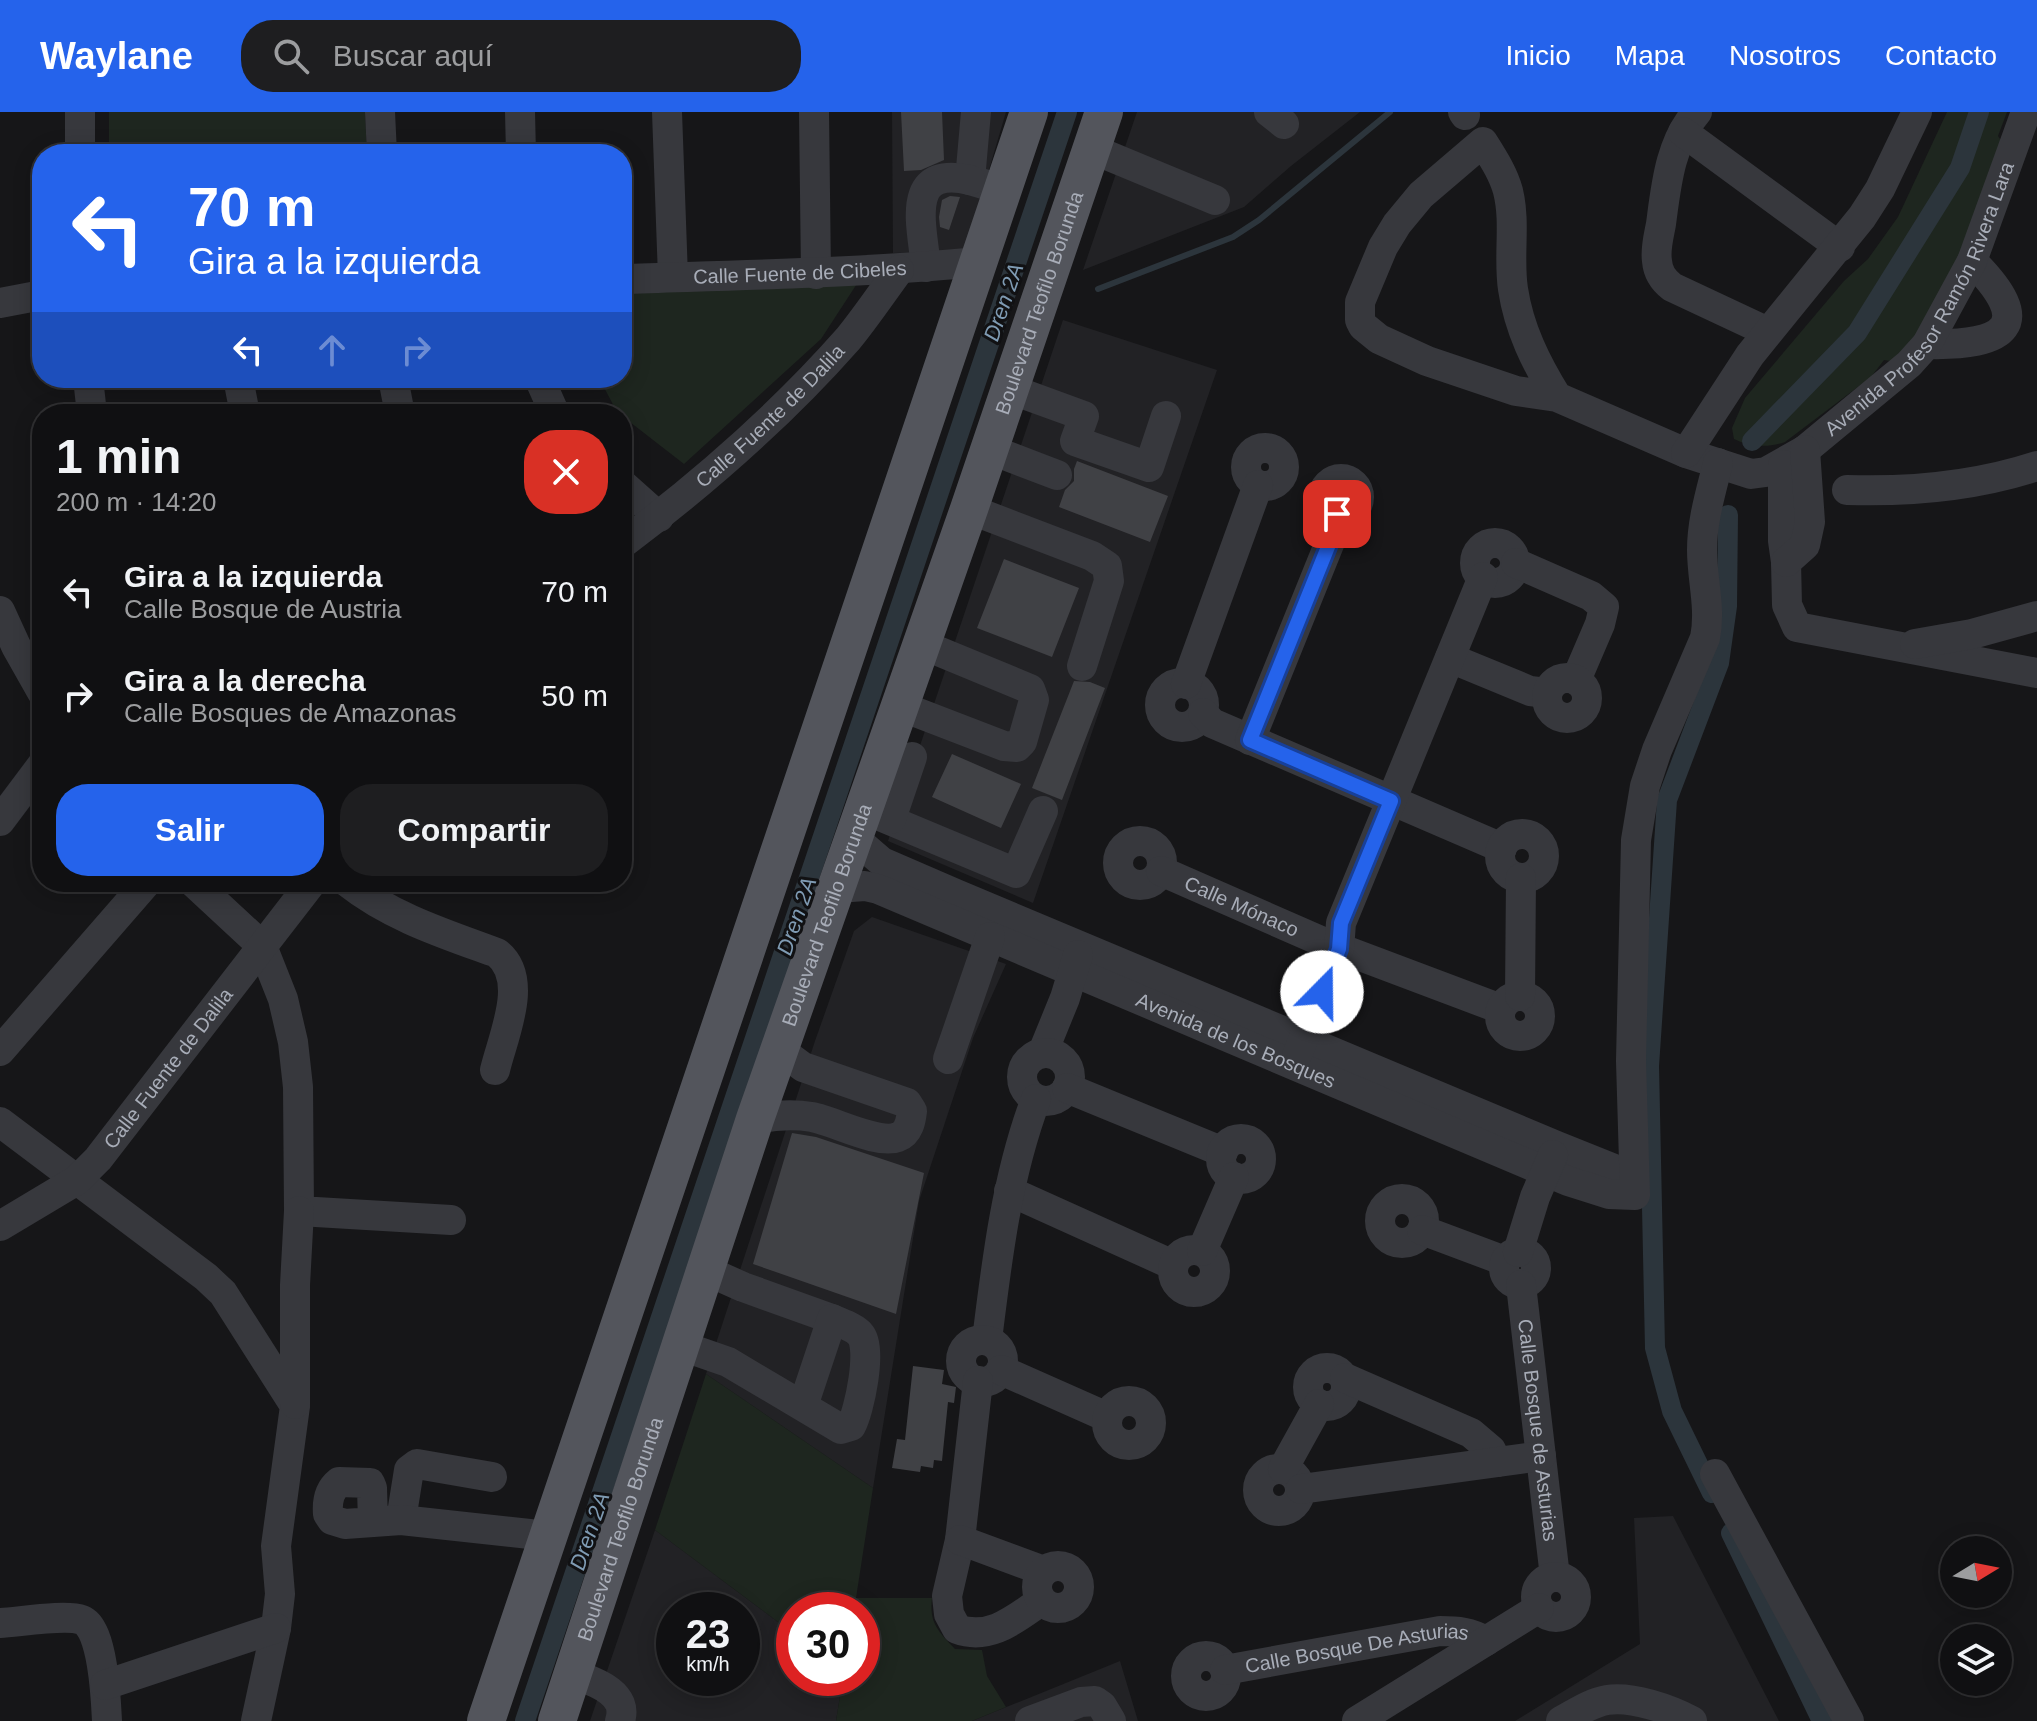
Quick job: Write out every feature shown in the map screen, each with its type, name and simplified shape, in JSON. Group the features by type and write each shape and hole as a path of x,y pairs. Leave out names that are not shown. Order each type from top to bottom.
{"main road":[{"name":"Boulevard Teofilo Borunda","path":"557,1721 780,1050 805,774 979,262 986,185 1029,112"},
{"name":"Boulevard Teofilo Borunda","path":"486,1721 548,1536 791,921 837,888 898,770 900,706 1104,112"}],"street":[{"path":"80,112 80,144"},
{"path":"380,112 382,144"},
{"path":"520,112 521,144"},
{"path":"667,112 673,277"},
{"path":"814,112 816,274"},
{"path":"912,268 924,191 929,183 948,177 986,185 976,112"},
{"path":"1686,453 1768,332 1840,247 1880,189 1917,112"},
{"name":"Avenida Profesor Ramón Rivera Lara","path":"1794,457 1909,364 1927,344 1972,261 2026,112"},
{"path":"1768,332 1672,287 1659,272 1657,246 1673,158 1690,122 1840,247"},
{"path":"1557,397 1533,358 1519,318 1512,287 1508,193 1501,172 1483,142 1421,195 1397,224 1365,285 1360,302 1360,320 1369,333 1427,361 1516,391 1557,397 1686,453 1751,474 1766,472 1794,457 1810,522 1805,545 1786,562 1787,605 1797,627 2037,673"},
{"path":"1092,149 1215,200"},
{"path":"1927,344 1953,345 1995,338 2014,324 2016,315 2012,303 1988,274 1972,261"},
{"name":"Calle Fuente de Cibeles","path":"632,279 816,274 979,262"},
{"name":"Calle Fuente de Dalila","path":"632,537 720,466 790,399 912,268"},
{"path":"0,303 32,297"},
{"path":"1010,389 1084,416 1075,441 1149,467 1166,416"},
{"path":"989,449 1057,475"},
{"name":"Avenida de los Bosques","path":"837,888 865,886 950,906 996,925 1082,970 1290,1048 1562,1163 1609,1194 1634,1184 1631,1061 1636,840 1640,809 1653,762 1705,638 1709,621 1702,527 1718,463"},
{"path":"1847,490 1884,491 1954,485 2037,466"},
{"path":"1250,740 1334,532 1331,502 1271,478 1186,684 1193,685 1203,697 1203,713 1212,723 1250,740 1391,801"},
{"path":"632,493 659,517"},
{"path":"969,509 1092,556 1107,566 1109,581 1082,666"},
{"path":"1290,1048 1483,577 1478,573 1475,561 1482,548 1491,543 1504,544 1511,549 1516,563 1591,596 1604,607 1603,618 1576,680 1559,680 1547,693 1530,691 1450,658"},
{"path":"0,611 32,665"},
{"path":"1897,647 1972,634 2037,616"},
{"path":"900,706 1004,746 1017,747 1022,742 1034,700 1030,689 921,644"},
{"path":"0,821 32,778"},
{"name":"Calle Mónaco","path":"1161,871 1510,1002 1521,878 1506,872 1502,864 1502,848 1391,801"},
{"path":"948,1059 996,925 1043,811"},
{"path":"869,822 973,854 1016,873"},
{"name":"Avenida de los Bosques","path":"869,822 882,862 950,906"},
{"path":"950,906 973,854"},
{"path":"0,1051 138,892"},
{"path":"204,892 262,946 283,999 293,1042 298,1087 295,1406 276,1546 280,1594 276,1628 256,1721"},
{"name":"Calle Fuente de Dalila","path":"0,1226 77,1180 117,1136 304,892"},
{"path":"360,892 390,911 497,953 506,961 514,981 495,1070"},
{"path":"1050,1053 1082,970"},
{"path":"755,1119 777,1114 813,1117 883,1139 898,1138 906,1132 911,1122 912,1111 907,1103 803,1067 780,1050"},
{"path":"1050,1053 1068,1069 1067,1088 1050,1101 1036,1099 1024,1088 1022,1073 1029,1059 1050,1053"},
{"path":"1009,1191 1173,1265 1184,1251 1202,1251 1228,1165 1067,1088"},
{"path":"1036,1099 1023,1132 1009,1191 987,1340 973,1342 961,1357 964,1372 989,1376 1107,1417"},
{"path":"0,1122 223,1293 295,1406"},
{"name":"Calle Bosque de Asturias","path":"1539,1608 1536,1596 1540,1585 1555,1577 1519,1263 1562,1163"},
{"path":"299,1211 451,1220"},
{"path":"1422,1230 1519,1263"},
{"path":"682,1346 720,1358 841,1429 851,1426 855,1419 865,1370 860,1334 832,1319 705,1270"},
{"path":"803,1406 832,1319"},
{"path":"1497,1462 1491,1450 1471,1433 1345,1378 1330,1367 1313,1373 1308,1390 1319,1404 1292,1479 1497,1462 1541,1456"},
{"path":"960,1540 1043,1586 1012,1622 988,1632 971,1634 957,1629 949,1614 947,1596 989,1376"},
{"path":"492,1477 417,1464 412,1466 387,1521 548,1536"},
{"path":"1715,1474 1849,1721"},
{"name":"Calle Bosque De Asturias","path":"1357,1721 1539,1608"},
{"path":"0,1623 72,1618 85,1621 93,1629 105,1685 107,1721"},
{"path":"105,1685 276,1628"},
{"name":"Calle Bosque De Asturias","path":"1210,1709 1187,1681 1191,1663 1201,1657 1213,1657 1225,1670 1440,1631 1473,1634 1486,1641"},
{"path":"574,1674 600,1684 617,1697 622,1707 620,1721"},
{"path":"1561,1721 1592,1704 1618,1699 1692,1721"},
{"path":"1030,1721 1089,1701 1102,1706 1111,1721"}],"shaded area":[{"path":"109,112 365,112 367,144 109,144"},
{"path":"892,112 1006,112 965,251 893,253"},
{"path":"1137,112 1360,112 1244,207 1083,270"},
{"path":"1947,112 2007,112 1998,136 2004,145 1955,272 1928,321 1897,362 1884,360 1871,377 1785,442 1759,446 1734,439 1732,428 1745,398 1844,281 1868,259 1898,217"},
{"path":"862,276 821,339 684,464 632,424 632,404 613,404 604,388 632,388 632,293"},
{"path":"1063,320 1217,370 1033,903 888,841"},
{"path":"872,917 1006,964 973,1038 919,1201 873,1488 706,1374 854,931"},
{"path":"706,1374 873,1488 857,1592 776,1592 776,1621 760,1609 760,1592 738,1592 655,1530"},
{"path":"1673,1516 1779,1721 1515,1721 1640,1644 1634,1518"},
{"path":"655,1530 738,1592 656,1592 656,1696 760,1696 760,1609 776,1621 776,1696 840,1696 836,1721 590,1721"},
{"path":"880,1598 932,1598 933,1620 939,1632 955,1649 982,1650 987,1676 1006,1707 972,1721 836,1721 840,1696 880,1696"},
{"path":"1120,1661 1138,1721 972,1721"}],"building":[{"path":"901,112 942,112 944,160 921,170 904,171"},
{"path":"950,196 960,197 949,230 940,227 939,217 942,200"},
{"path":"1077,461 1168,496 1150,542 1059,507 1065,490 1074,481"},
{"path":"1004,559 1079,588 1052,657 977,628"},
{"path":"1074,681 1090,682 1105,688 1062,800 1032,788"},
{"path":"952,754 1021,784 1001,828 932,797"},
{"path":"792,1133 816,1137 924,1173 896,1314 753,1264"},
{"path":"913,1366 944,1370 942,1384 956,1387 954,1403 948,1402 942,1461 934,1460 933,1468 921,1466 920,1472 892,1468 897,1439 905,1440"}],"waterway":[{"name":"Dren 2A","path":"525,1721 1067,112"},
{"path":"1098,289 1233,237 1259,220 1390,112"},
{"path":"1752,441 1857,333 1960,168 1979,112"},
{"path":"1712,1493 1672,1411 1655,1348 1649,1066 1667,800 1719,663 1727,606 1728,515"},
{"path":"1731,1533 1822,1721"}],"route":[{"path":"1322,992 1339,949 1341,923 1391,801 1250,740 1334,532 1337,514"}]}
